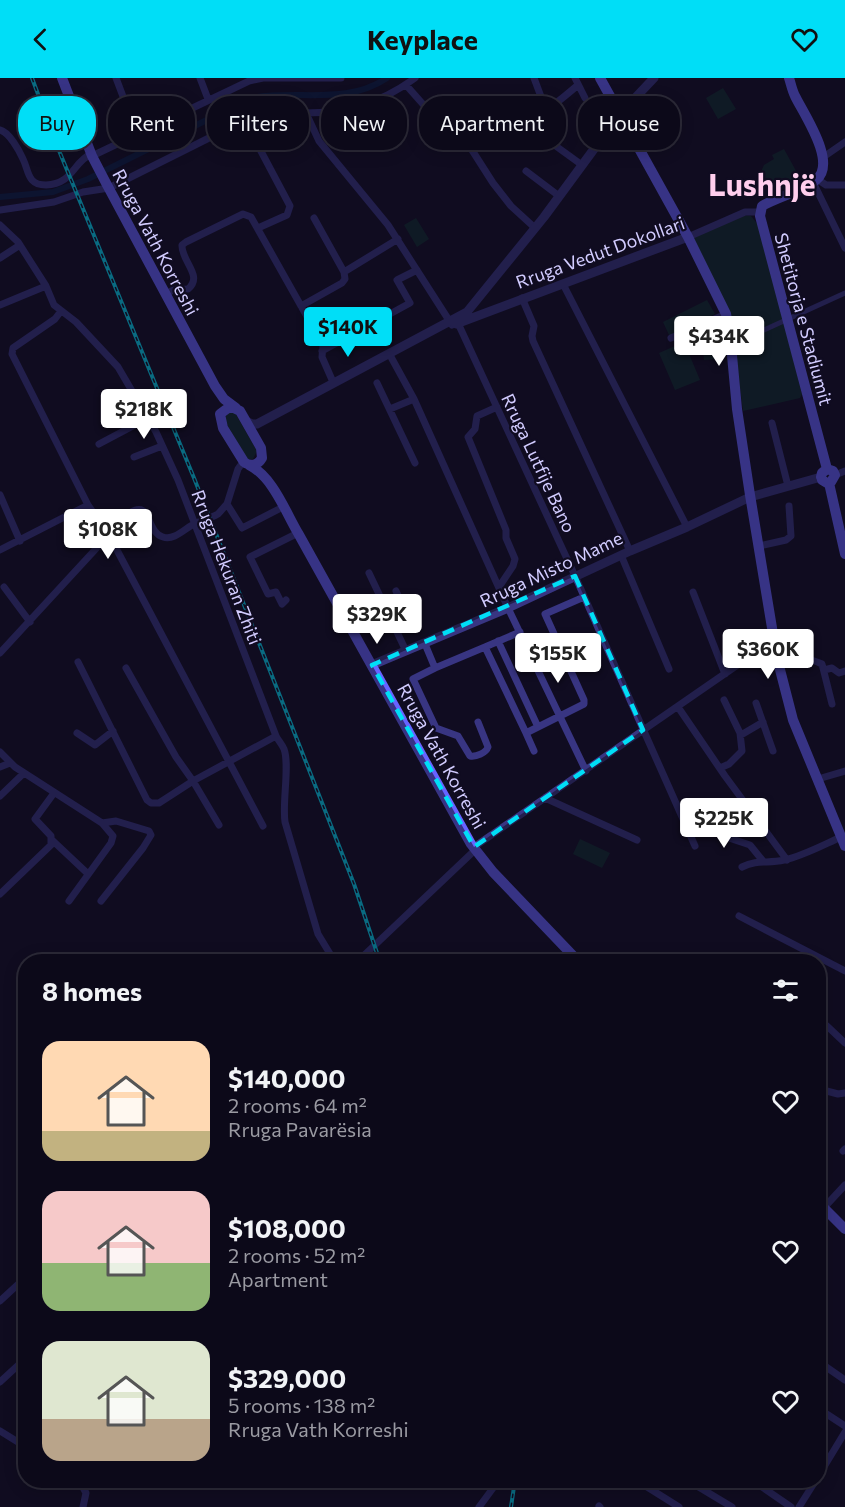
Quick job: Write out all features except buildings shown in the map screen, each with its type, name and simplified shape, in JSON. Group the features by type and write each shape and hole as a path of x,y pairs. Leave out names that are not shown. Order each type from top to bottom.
{"main road":[{"name":"Rruga Vath Korreshi","path":"62,78 92,157 215,386 224,399 236,408 246,421 262,456 262,465 268,483"},
{"path":"600,78 609,96"},
{"path":"759,212 764,205 815,180 822,170 822,158 813,131 796,98 789,78"},
{"path":"639,150 688,237 726,314 748,500 759,546 776,653 794,720 843,842"},
{"name":"Shetitorja e Stadiumit","path":"759,212 830,476 845,554"},
{"name":"Rruga Vath Korreshi","path":"215,386 222,425 246,463 257,470 268,483 283,507 462,829 474,848 571,954"},
{"path":"220,414 228,408 236,408"},
{"path":"246,463 258,463 262,456"},
{"path":"826,1213 845,1229"}],"street":[{"path":"116,78 123,96"},
{"path":"200,78 207,96"},
{"path":"213,96 242,80 341,78"},
{"path":"309,113 355,108 371,103 416,78"},
{"path":"534,78 541,96"},
{"path":"637,96 654,78"},
{"path":"564,96 577,82 584,96"},
{"path":"406,85 429,111 447,122 463,136 493,183 511,206 535,228"},
{"name":"Rruga Lutfije Bano","path":"309,119 325,149 380,214 454,322 497,407 575,576 695,846"},
{"path":"0,130 6,133 22,157 30,178 39,184 62,181 75,170 83,158 92,157 108,150"},
{"path":"0,210 54,202 107,186 207,137"},
{"path":"822,158 845,142"},
{"path":"258,228 287,215 290,206 260,150"},
{"path":"561,150 582,165"},
{"path":"246,421 257,424 333,382 473,313 593,150"},
{"path":"526,171 559,196"},
{"path":"815,180 826,184 845,185"},
{"path":"815,180 845,248"},
{"name":"Rruga Vedut Dokollari","path":"473,313 563,284 688,237 745,212 759,212"},
{"path":"166,294 173,290 188,289 194,281 195,276 182,251 182,245 243,214 251,217 322,345 322,357 333,382"},
{"path":"301,306 344,281 344,272 314,218"},
{"name":"Rruga Hekuran Zhiti","path":"0,225 20,245 46,286 54,305 76,322 118,367 148,418 178,480 276,736 284,750 286,759 283,809 285,822 318,934 330,954"},
{"path":"344,272 398,239"},
{"path":"0,258 20,245"},
{"path":"322,351 410,303 397,280 417,270"},
{"path":"563,284 687,527"},
{"path":"0,305 46,286"},
{"path":"764,330 845,293"},
{"path":"522,298 534,326 533,341 625,553 669,669"},
{"path":"61,311 55,319 13,348 12,354 88,505 109,535 263,826"},
{"path":"671,338 726,314"},
{"path":"257,442 257,433 263,427 454,322"},
{"path":"392,357 414,399 508,608 586,771"},
{"path":"377,383 415,463"},
{"path":"390,409 414,399"},
{"path":"497,407 477,416 475,429 468,437 506,530 506,538 515,559 499,587"},
{"path":"99,444 148,418"},
{"path":"772,423 788,486"},
{"path":"134,457 162,446"},
{"path":"1,651 135,509 145,512 155,533 163,537 179,534 194,524 219,513 227,504 238,469 246,463"},
{"name":"Rruga Misto Mame","path":"748,500 830,476"},
{"name":"Rruga Misto Mame","path":"372,665 508,608 625,553 748,500 788,486 830,476"},
{"path":"0,495 20,541"},
{"path":"227,504 242,528 283,507"},
{"path":"0,550 88,505"},
{"path":"759,546 786,540 791,536 789,506"},
{"path":"286,600 282,604 276,592 268,594 250,557 298,533"},
{"path":"369,573 406,651"},
{"path":"4,587 30,622"},
{"path":"396,591 408,617"},
{"path":"693,592 725,674"},
{"path":"526,733 582,706 584,700 544,614 584,597"},
{"path":"368,628 391,618"},
{"path":"478,722 488,747 476,756 470,756 458,736 436,728 413,679 520,632"},
{"path":"498,641 538,727"},
{"path":"425,644 435,668"},
{"path":"485,647 534,751"},
{"path":"365,954 474,848 755,654 776,653 822,664 831,705"},
{"path":"78,662 147,800 152,803 159,803 276,736"},
{"path":"126,668 176,757 194,781 219,825"},
{"path":"824,670 832,668 839,673 845,672"},
{"path":"720,768 729,764 742,751 741,735 724,700"},
{"path":"514,707 526,701"},
{"path":"756,703 773,751"},
{"path":"678,707 787,860"},
{"path":"741,735 763,722"},
{"path":"77,733 95,745 113,731"},
{"path":"0,752 24,773 102,823 113,836 113,840 69,901"},
{"path":"0,767 10,763"},
{"path":"818,779 845,771"},
{"path":"0,796 24,773"},
{"path":"54,793 35,819 52,840 86,872"},
{"path":"545,798 637,840"},
{"path":"101,901 151,835 149,831 116,821 102,823"},
{"path":"688,831 700,823 709,823 729,838 750,845 763,861"},
{"path":"0,894 48,848 52,840"},
{"path":"742,867 763,861 787,860 843,842"},
{"path":"739,916 812,954"},
{"path":"826,961 845,971"},
{"path":"827,1026 845,1043"},
{"path":"826,1091 845,1095"},
{"path":"826,1202 845,1185"},
{"path":"0,1301 18,1287"},
{"path":"0,1382 18,1365"},
{"path":"826,1367 845,1380"},
{"path":"826,1414 845,1426"},
{"path":"0,1431 18,1442"},
{"path":"827,1461 845,1432"},
{"path":"83,1488 86,1493 83,1507"},
{"path":"479,1507 493,1488"},
{"path":"649,1488 679,1507"},
{"path":"700,1488 732,1507"},
{"path":"764,1488 791,1507"},
{"path":"799,1507 811,1488"}],"highlighted area":[{"path":"575,576 643,730 474,847 372,665"}],"green space":[{"path":"723,88 736,109 718,119 706,98"},
{"path":"784,149 801,180 775,193 764,186 760,174 764,165 774,159 772,155"},
{"path":"741,215 751,216 759,226 802,394 800,398 743,411 734,340 693,238"},
{"path":"416,218 429,239 417,247 404,225"},
{"path":"707,300 715,314 670,337 663,322"},
{"path":"715,333 718,359 704,360 701,335"},
{"path":"684,342 700,380 675,390 659,353"},
{"path":"229,413 235,413 257,451 253,459 247,459 225,421"},
{"path":"580,839 610,853 602,868 573,854"}],"waterway":[{"path":"0,197 53,192 88,179 251,98 355,92 371,87 387,78"}],"railway":[{"path":"32,78 60,153 194,478 354,884 377,954"},
{"path":"511,1507 514,1488"}],"district":[{"name":"Lushnjë","path":"762,183"}]}
